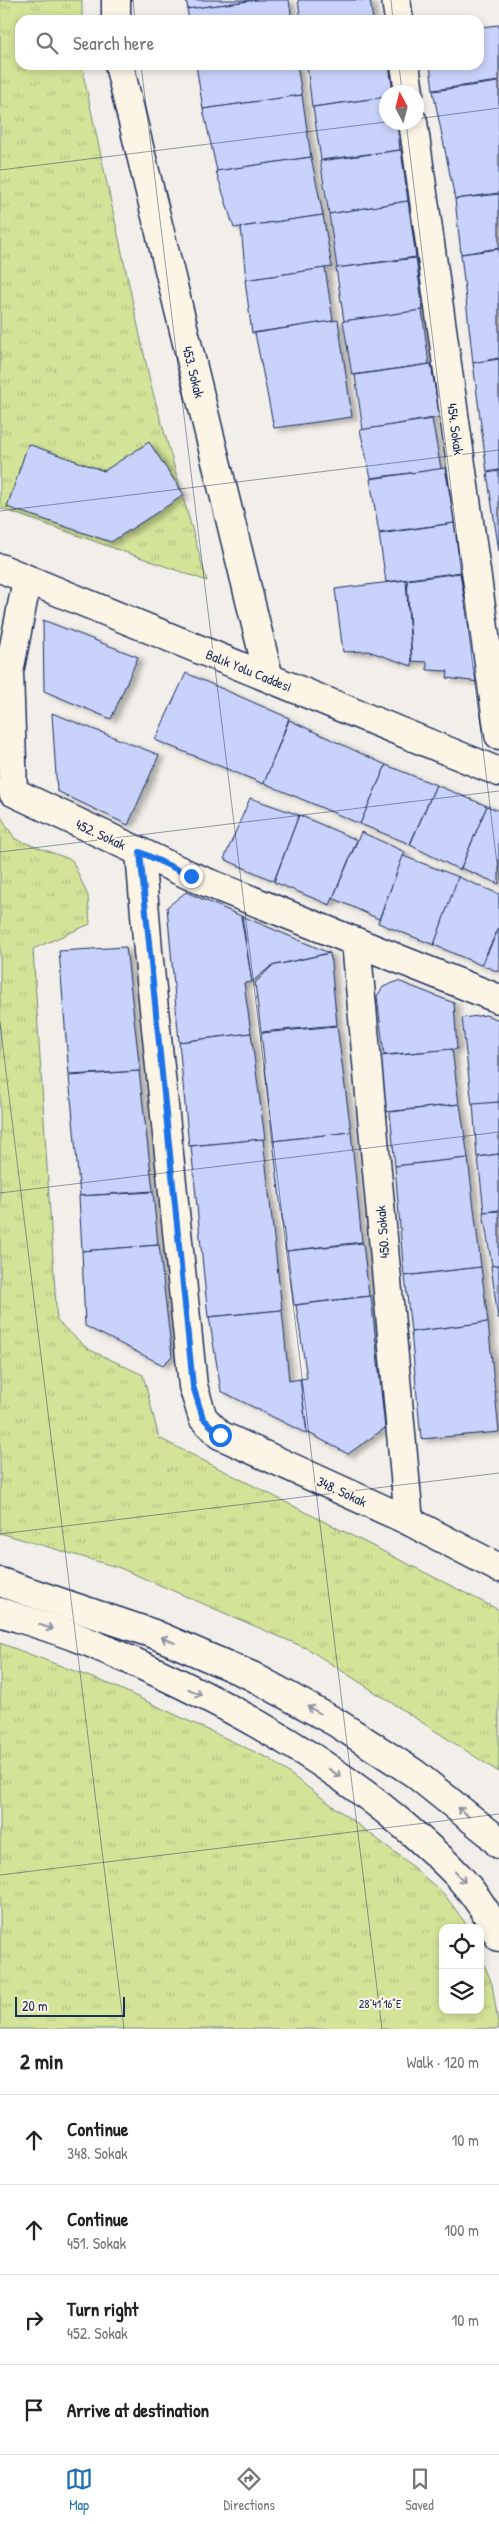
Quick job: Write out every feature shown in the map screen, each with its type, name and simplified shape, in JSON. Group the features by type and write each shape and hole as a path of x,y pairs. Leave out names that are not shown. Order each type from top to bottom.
{"main road":[{"path":"116,0 116,15"},
{"path":"396,0 398,15"},
{"name":"453. Sokak","path":"121,70 269,678"},
{"path":"406,70 408,85"},
{"name":"454. Sokak","path":"414,130 499,735"},
{"name":"Balık Yolu Caddesi","path":"0,568 499,772"},
{"name":"452. Sokak","path":"27,580 9,672 13,792 191,876 499,999"},
{"name":"348. Sokak","path":"140,852 193,1386 203,1418 220,1435 409,1521 499,1568"},
{"name":"450. Sokak","path":"356,942 409,1521"},
{"path":"0,1582 154,1634 252,1676 337,1723 414,1774 489,1833 499,1844"},
{"path":"0,1612 92,1643 216,1701 300,1749 376,1801 446,1862 473,1891 499,1938"}],"green space":[{"path":"0,0 82,0 82,15 15,15 15,70 83,70 151,386 207,581 0,508"},
{"path":"0,815 15,839 72,860 88,896 90,924 33,949 57,1321 88,1349 143,1375 159,1438 499,1610 499,1772 308,1649 120,1568 0,1533"},
{"path":"0,1643 114,1686 270,1759 400,1856 444,1894 466,1924 439,1924 439,2014 484,2014 484,1964 492,1984 499,2029 0,2029"}],"building":[{"path":"186,0 257,0 188,9"},
{"path":"257,0 289,0 291,15 188,15 187,9"},
{"path":"298,0 370,0 372,15 300,15"},
{"path":"499,25 499,81 433,90 431,70 484,70 484,26"},
{"path":"197,70 298,70 302,95 203,109"},
{"path":"308,70 390,70 392,85 379,85 379,98 312,107"},
{"path":"499,82 499,193 455,199 433,91"},
{"path":"302,95 311,157 217,171 203,109"},
{"path":"379,98 379,130 398,130 400,150 321,160 313,107"},
{"path":"401,150 408,201 329,214 320,161"},
{"path":"311,157 323,215 234,228 216,171"},
{"path":"499,194 499,248 461,254 455,199"},
{"path":"408,201 416,257 337,268 329,214"},
{"path":"323,215 332,267 246,280 241,227"},
{"path":"499,249 499,358 473,363 461,254"},
{"path":"416,258 423,310 344,321 336,268"},
{"path":"325,268 333,321 252,333 245,280"},
{"path":"422,310 429,364 352,375 343,321"},
{"path":"338,320 352,417 274,428 255,333"},
{"path":"499,359 499,470 487,472 473,363"},
{"path":"431,364 440,417 363,430 355,375"},
{"path":"432,419 441,469 371,478 360,430"},
{"path":"149,442 184,495 111,542 7,507 28,444 104,471"},
{"path":"445,468 455,523 379,533 370,479"},
{"path":"499,471 499,551 487,473"},
{"path":"455,523 462,572 386,582 379,534"},
{"path":"460,573 479,682 447,678 448,671 427,670 427,662 412,661 407,580"},
{"path":"406,580 412,666 368,651 343,652 335,589"},
{"path":"43,620 138,657 111,719 44,691"},
{"path":"186,673 289,718 264,784 155,740"},
{"path":"52,713 159,755 128,825 57,791"},
{"path":"289,720 386,765 360,824 264,783"},
{"path":"386,765 436,785 410,844 360,824"},
{"path":"436,785 487,806 460,870 410,845"},
{"path":"250,798 299,815 274,881 224,859"},
{"path":"487,806 499,811 499,884 461,868"},
{"path":"299,815 357,840 330,905 274,882"},
{"path":"361,832 405,852 379,919 333,898"},
{"path":"403,856 459,877 434,945 378,923"},
{"path":"458,877 499,894 499,927 481,965 434,945"},
{"path":"186,892 241,916 252,982 244,983 251,1033 179,1042 167,907"},
{"path":"242,916 329,953 271,966 252,982"},
{"path":"499,928 499,972 482,965"},
{"path":"126,947 140,1071 69,1075 59,951"},
{"path":"330,953 337,1025 261,1032 255,983 272,966"},
{"path":"398,981 454,1003 457,1049 384,1055 377,996 383,987"},
{"path":"486,1015 499,1020 499,1102 472,1105 462,1018"},
{"path":"337,1026 351,1132 273,1141 261,1033"},
{"path":"251,1033 265,1139 189,1146 179,1042"},
{"path":"452,1049 459,1104 386,1112 381,1056"},
{"path":"139,1071 153,1191 80,1196 69,1076"},
{"path":"499,1102 499,1154 477,1157 473,1104"},
{"path":"460,1104 468,1158 395,1166 390,1112"},
{"path":"351,1132 362,1242 286,1251 273,1141"},
{"path":"263,1139 282,1310 208,1317 191,1146"},
{"path":"499,1154 499,1210 484,1212 478,1157"},
{"path":"468,1158 481,1267 404,1276 395,1166"},
{"path":"153,1192 158,1245 82,1251 79,1196"},
{"path":"499,1211 499,1265 492,1266 483,1212"},
{"path":"363,1243 369,1296 294,1305 287,1251"},
{"path":"159,1245 172,1356 163,1365 85,1326 82,1251"},
{"path":"499,1265 499,1318 498,1318 491,1266"},
{"path":"481,1267 488,1322 411,1332 405,1276"},
{"path":"371,1296 385,1428 348,1454 307,1432 300,1379 307,1378 296,1305"},
{"path":"282,1310 289,1381 300,1379 307,1434 221,1391 209,1317"},
{"path":"488,1322 499,1432 421,1439 411,1332"}],"route":[{"path":"191,876 140,852 148,951 193,1386 203,1418 220,1435"}]}
